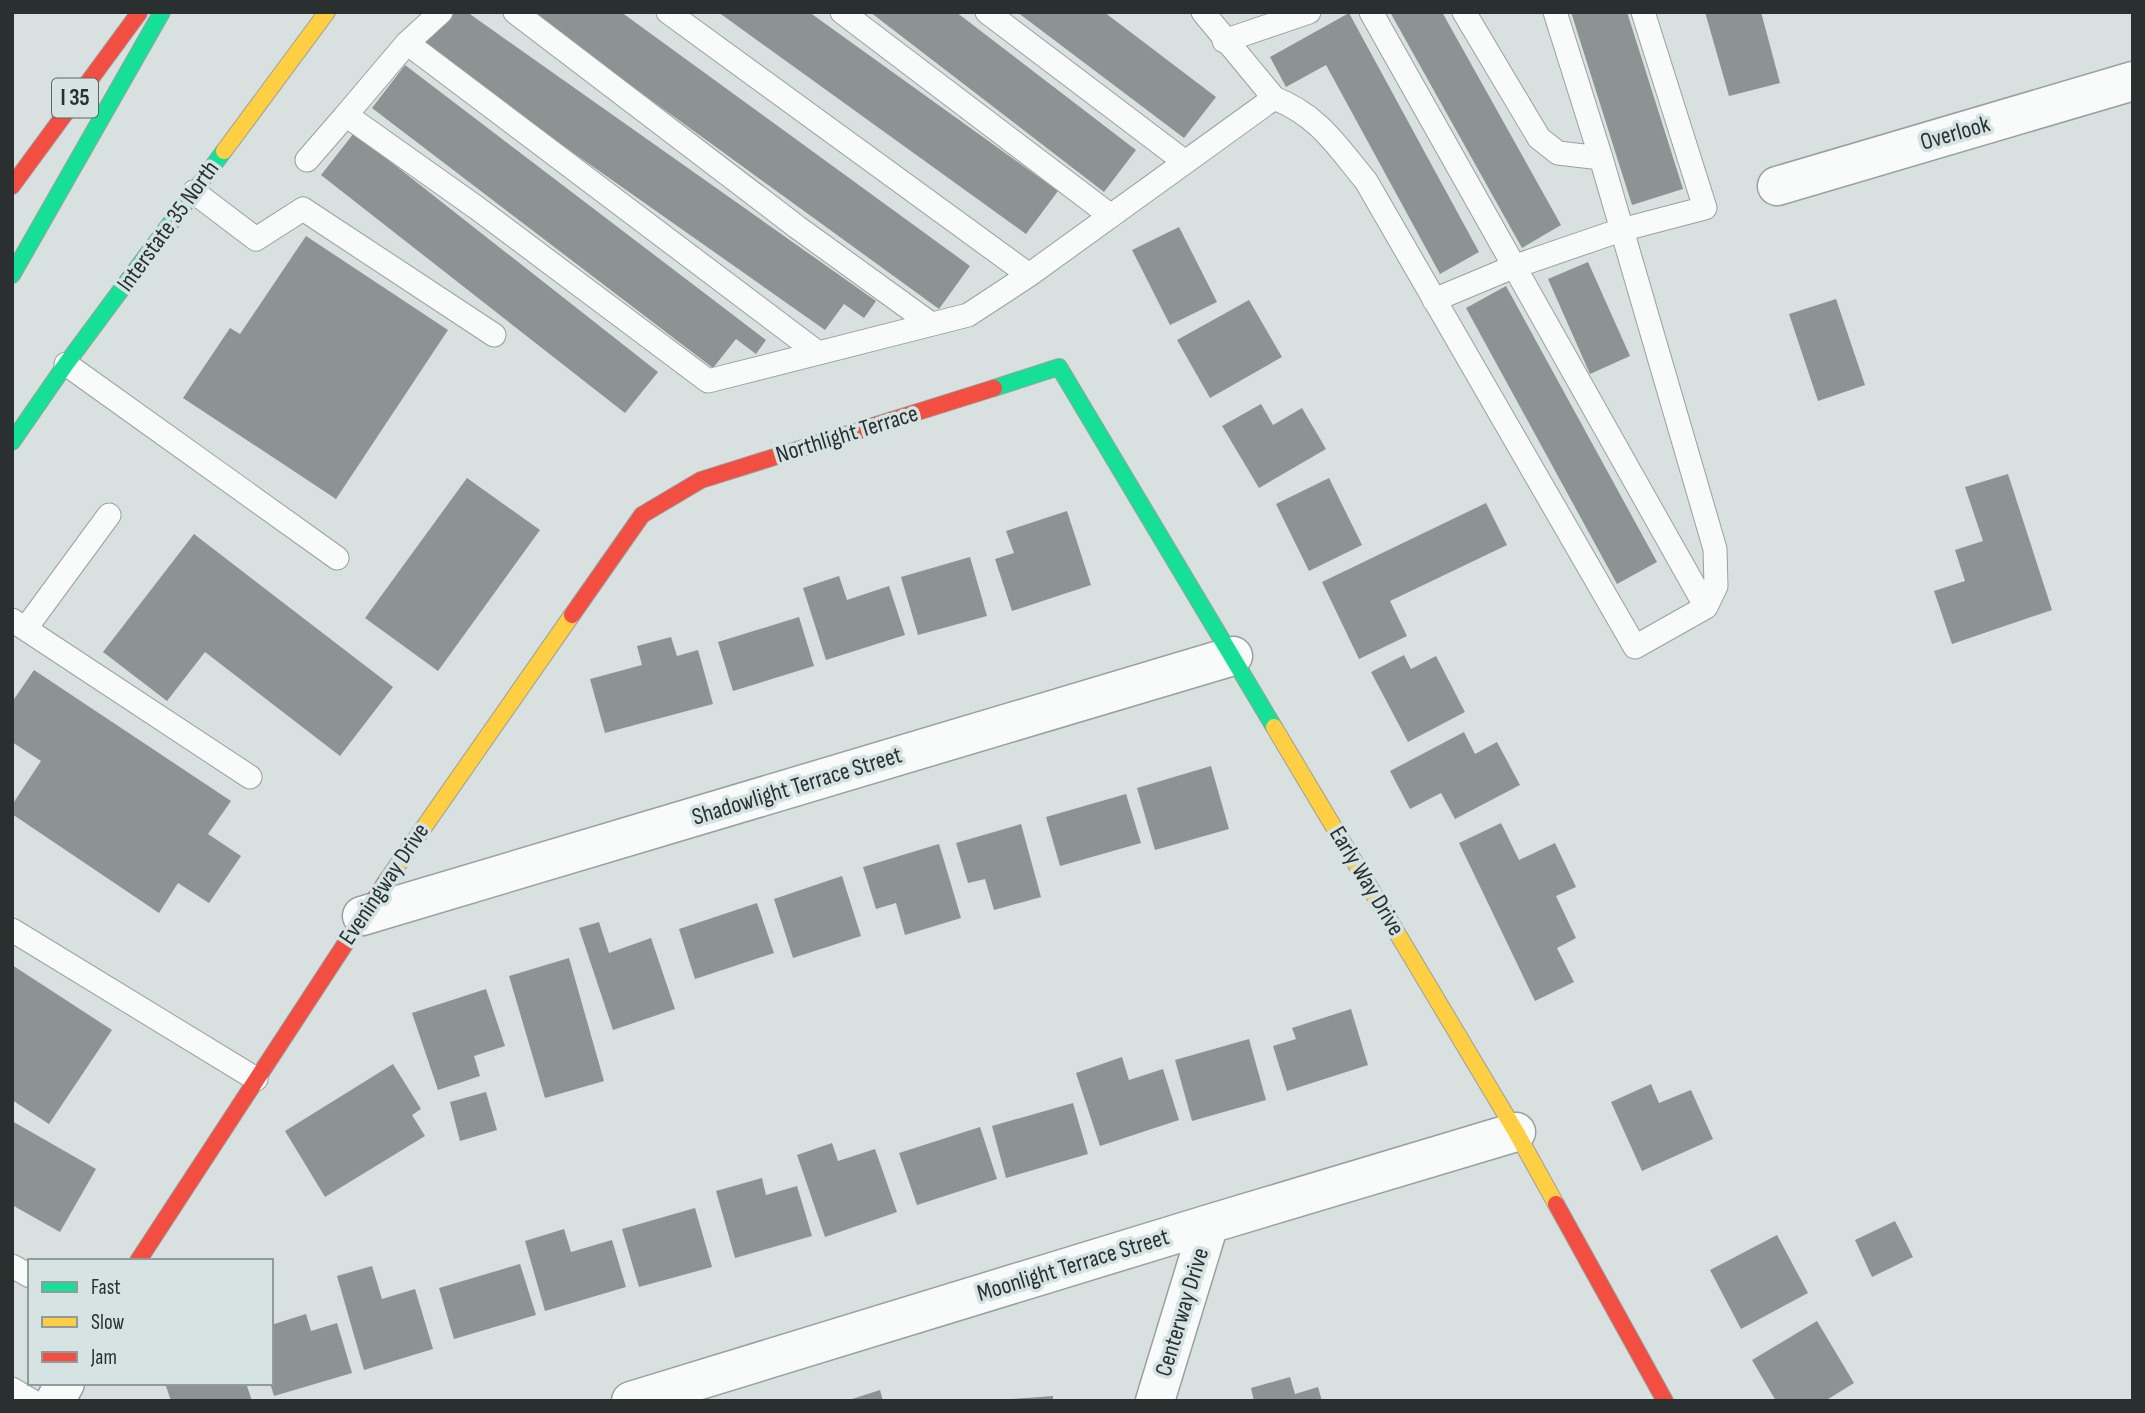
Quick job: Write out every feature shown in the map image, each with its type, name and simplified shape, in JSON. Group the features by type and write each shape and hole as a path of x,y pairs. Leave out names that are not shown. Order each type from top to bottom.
{"main road":[{"name":"I 35","path":"12,186 140,12"},
{"path":"12,275 162,12"},
{"name":"Interstate 35 North","path":"12,442 66,364 327,12"},
{"name":"Northlight Terrace","path":"642,514 701,480 1059,367"},
{"name":"Early Way Drive","path":"1059,367 1516,1132 1665,1401"},
{"name":"Eveningway Drive","path":"139,1259 362,916 642,514"}],"street":[{"name":"Overlook","path":"1777,186 2133,81"},
{"name":"Shadowlight Terrace Street","path":"362,916 1233,656"},
{"name":"Moonlight Terrace Street","path":"631,1401 1516,1132"},
{"name":"Centerway Drive","path":"1155,1401 1209,1224"},
{"path":"55,1401 64,1385"}],"lane":[{"path":"307,160 407,43 441,12"},
{"path":"514,12 797,227 931,324"},
{"path":"668,12 1028,275"},
{"path":"842,12 1111,216"},
{"path":"987,12 1185,162"},
{"path":"1203,12 1224,41 1274,98 1293,106 1322,127 1366,181 1635,647 1706,607 1716,586 1715,549 1601,158 1555,12"},
{"path":"1224,41 1309,12"},
{"path":"1371,12 1706,607"},
{"path":"1465,12 1539,138 1558,153 1601,158"},
{"path":"1434,300 1513,267 1621,230 1705,208 1643,12"},
{"path":"407,43 818,353"},
{"path":"345,115 477,208 708,381 968,315 1274,98"},
{"path":"194,192 256,239 303,209 494,335"},
{"path":"66,364 337,558"},
{"path":"109,515 19,624 250,776"},
{"path":"12,930 256,1079"},
{"path":"12,1266 28,1275"},
{"path":"12,1389 32,1401"}],"building":[{"path":"448,12 467,12 876,301 864,318 844,304 825,330 423,47"},
{"path":"530,12 621,12 970,266 939,309"},
{"path":"718,12 809,12 1058,191 1026,234"},
{"path":"870,12 956,12 1136,150 1104,192"},
{"path":"1017,12 1104,12 1216,97 1184,138"},
{"path":"1390,12 1442,12 1561,225 1522,248"},
{"path":"1571,12 1627,12 1683,189 1632,205"},
{"path":"1705,12 1761,12 1780,83 1729,96"},
{"path":"1349,13 1479,252 1440,274 1326,65 1286,87 1270,57"},
{"path":"405,65 766,340 756,354 736,339 713,368 372,108"},
{"path":"354,133 658,372 625,413 321,175"},
{"path":"1179,227 1217,302 1170,325 1132,250"},
{"path":"306,236 448,330 336,499 183,398 230,328 240,334"},
{"path":"1588,262 1630,356 1590,374 1548,279"},
{"path":"1506,286 1657,562 1617,584 1466,308"},
{"path":"1836,299 1865,385 1818,401 1789,314"},
{"path":"1249,300 1282,357 1210,398 1177,340"},
{"path":"1261,404 1273,425 1302,408 1326,449 1259,488 1222,426"},
{"path":"2008,474 2052,610 1952,644 1934,591 1965,581 1955,550 1983,541 1965,487"},
{"path":"467,478 540,530 438,671 365,618"},
{"path":"1329,478 1362,545 1309,571 1276,504"},
{"path":"1486,503 1507,545 1390,601 1407,636 1359,659 1322,582"},
{"path":"1067,511 1091,585 1012,611 995,559 1014,553 1006,531"},
{"path":"194,534 393,687 340,756 205,652 167,701 103,652"},
{"path":"970,557 987,616 918,635 901,577"},
{"path":"839,576 847,600 889,586 905,635 826,660 803,588"},
{"path":"799,617 814,666 733,691 718,642"},
{"path":"671,637 677,656 698,650 713,704 605,733 590,679 642,665 637,646"},
{"path":"1404,655 1411,669 1436,656 1465,712 1408,742 1371,672"},
{"path":"34,670 231,801 208,834 241,856 209,903 178,883 159,913 12,814 12,805 41,761 12,742 12,702"},
{"path":"1464,732 1475,754 1497,742 1520,785 1455,819 1441,793 1410,809 1390,771"},
{"path":"1211,766 1229,829 1155,850 1137,788"},
{"path":"1126,794 1141,843 1060,866 1046,817"},
{"path":"1501,823 1519,860 1555,843 1576,887 1556,896 1576,938 1557,948 1574,982 1535,1001 1459,843"},
{"path":"1021,824 1041,897 994,910 985,879 968,883 956,843"},
{"path":"939,844 961,918 905,935 896,903 876,909 863,867"},
{"path":"842,876 861,936 793,958 774,899"},
{"path":"757,903 774,953 695,979 679,929"},
{"path":"599,922 609,953 651,938 675,1009 613,1030 579,928"},
{"path":"569,958 604,1081 545,1098 509,976"},
{"path":"12,965 112,1030 49,1124 12,1100"},
{"path":"486,989 505,1046 474,1056 480,1076 438,1090 412,1013"},
{"path":"1351,1009 1368,1065 1287,1091 1273,1046 1296,1039 1292,1028"},
{"path":"1249,1039 1266,1100 1192,1121 1175,1060"},
{"path":"1122,1057 1129,1080 1163,1069 1179,1120 1100,1146 1076,1073"},
{"path":"393,1064 421,1109 412,1115 425,1136 325,1197 285,1131"},
{"path":"1651,1084 1659,1103 1691,1090 1713,1139 1642,1171 1611,1102"},
{"path":"486,1092 497,1130 460,1141 450,1102"},
{"path":"1073,1103 1088,1154 1006,1178 992,1126"},
{"path":"12,1121 96,1169 60,1232 12,1205"},
{"path":"980,1127 997,1179 917,1205 899,1153"},
{"path":"832,1143 838,1161 875,1149 897,1212 825,1237 797,1155"},
{"path":"762,1178 766,1195 797,1186 812,1236 735,1258 716,1191"},
{"path":"695,1208 712,1267 639,1287 622,1229"},
{"path":"1895,1221 1913,1257 1872,1277 1855,1240"},
{"path":"564,1229 571,1252 612,1240 626,1287 545,1311 525,1241"},
{"path":"1777,1235 1808,1293 1741,1329 1710,1270"},
{"path":"520,1264 536,1315 454,1339 439,1288"},
{"path":"372,1266 382,1299 415,1289 433,1349 364,1370 337,1276"},
{"path":"306,1314 311,1331 337,1323 352,1373 274,1396 271,1385 273,1385 273,1324"},
{"path":"1817,1321 1854,1383 1825,1401 1776,1401 1752,1360"},
{"path":"1290,1377 1295,1394 1318,1387 1322,1401 1254,1401 1251,1388"},
{"path":"166,1385 247,1385 252,1401 171,1401"},
{"path":"880,1390 883,1401 849,1401 849,1400"},
{"path":"1053,1396 1053,1401 1011,1399"}],"traffic: fast":[{"path":"12,275 162,12"},
{"path":"12,442 66,364 224,151"},
{"path":"994,388 1059,367 1274,727"}],"traffic: slow":[{"path":"224,151 327,12"},
{"path":"385,883 572,615"},
{"path":"1274,727 1516,1132 1556,1204"}],"traffic: jam":[{"path":"12,186 139,13"},
{"path":"572,615 642,515 701,480 994,388"},
{"path":"139,1259 385,883"},
{"path":"1556,1204 1665,1401"}]}
